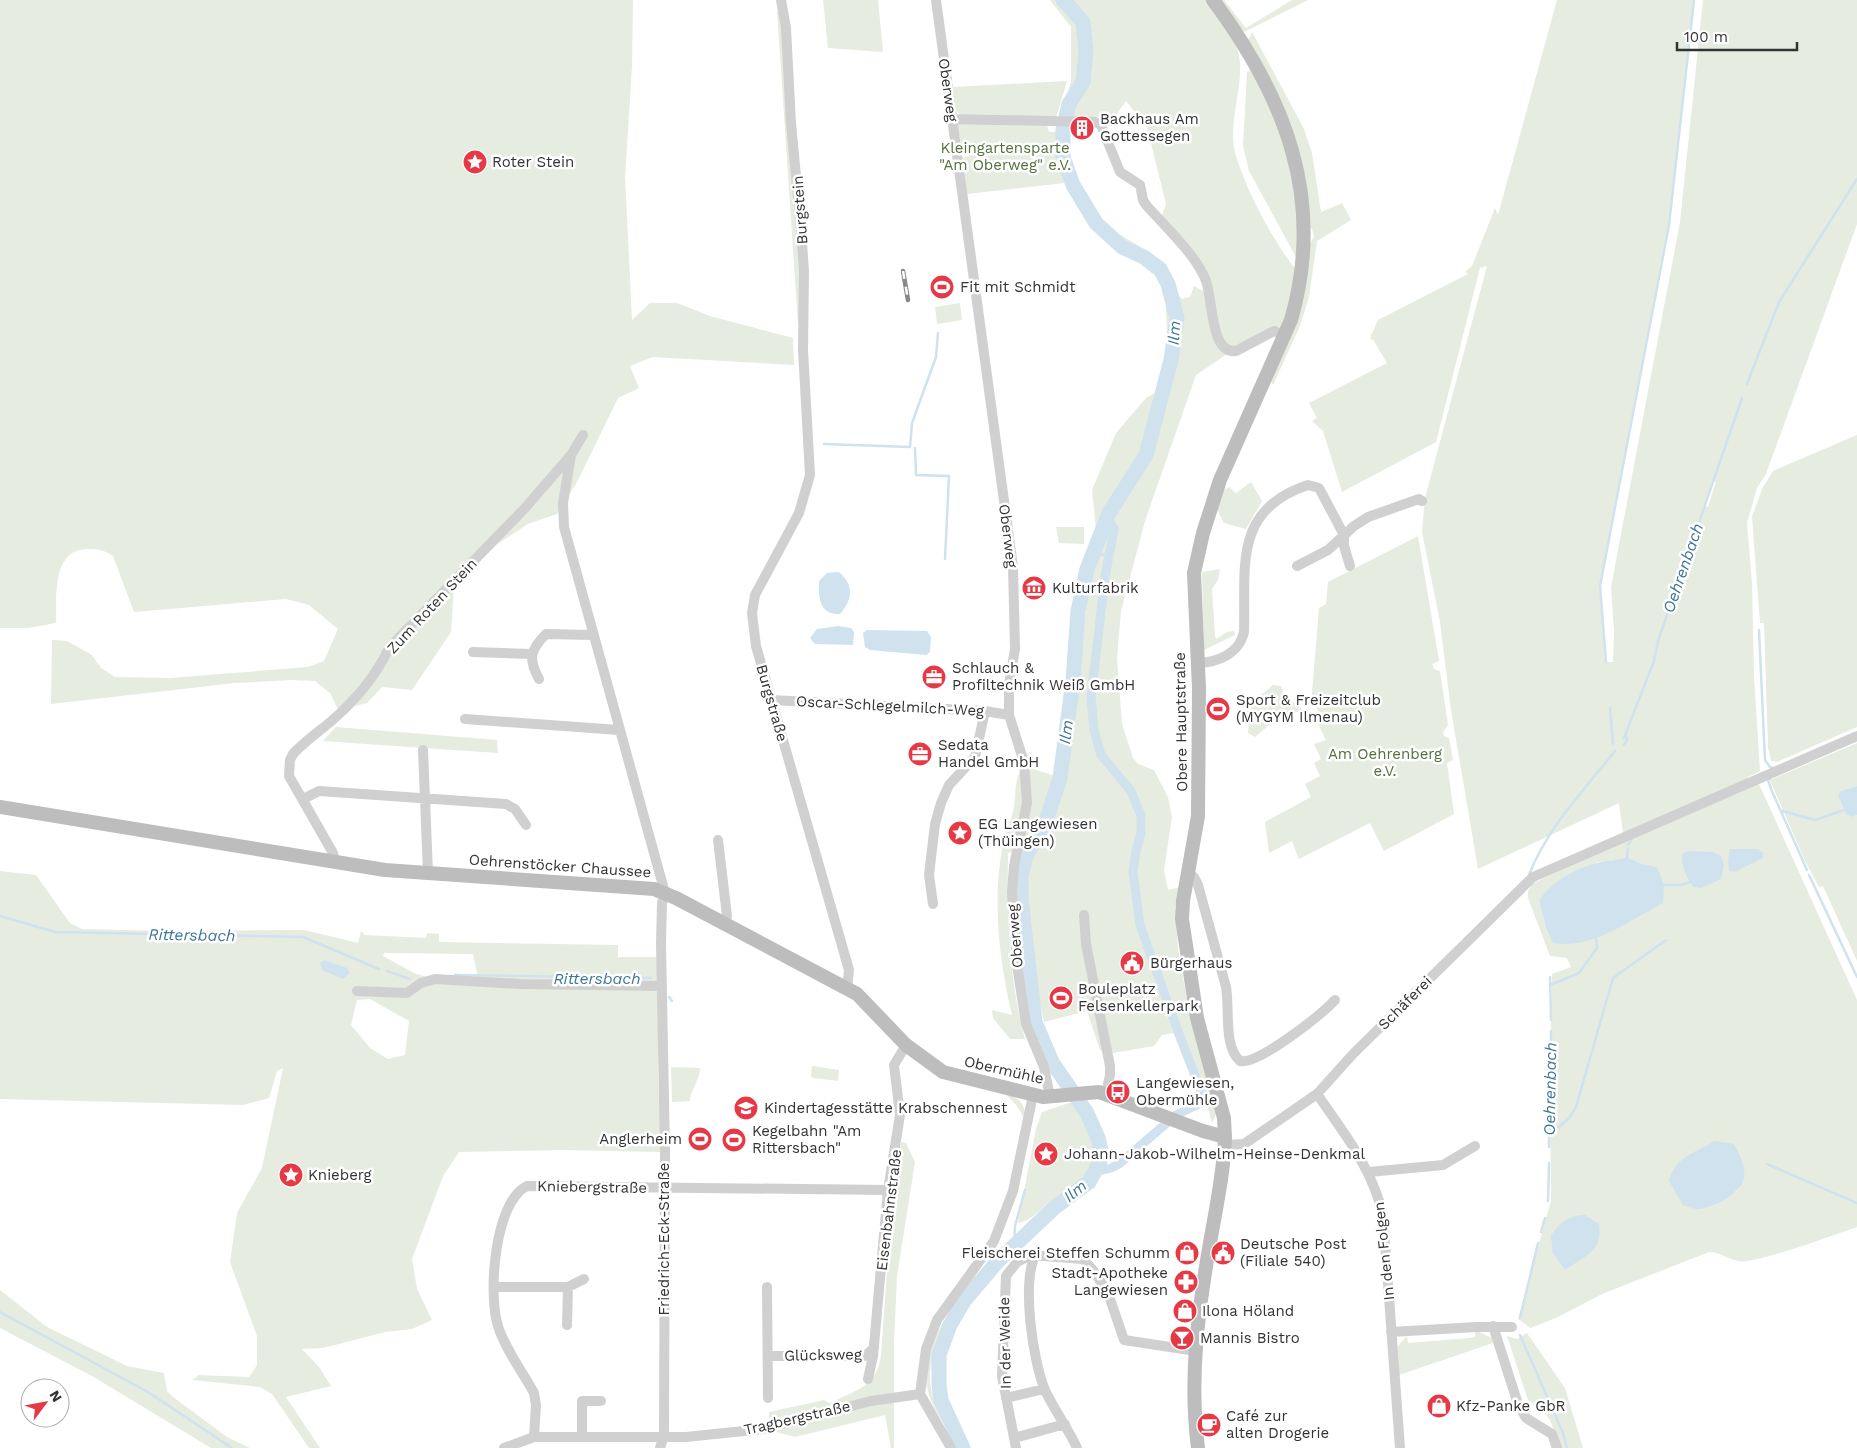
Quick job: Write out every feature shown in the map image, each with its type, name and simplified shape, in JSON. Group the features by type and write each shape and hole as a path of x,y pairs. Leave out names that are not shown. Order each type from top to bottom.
{"main road":[{"name":"Obere Hauptstraße","path":"1198,1448 1193,1397 1196,1351 1225,1141 1224,1118 1196,1018 1184,945 1182,910 1198,816 1198,663 1194,574 1203,533 1220,480 1291,320 1297,298 1304,243 1304,213 1296,162 1282,117 1263,78 1212,0"},
{"name":"Oehrenstöcker Chaussee","path":"0,807 334,863 428,873 654,889 664,892 863,998 906,1045 928,1062"},
{"name":"Obermühle","path":"928,1062 943,1072 1034,1096 1050,1097 1088,1092 1106,1094 1225,1141"}],"street":[{"name":"Burgstein","path":"781,0 786,28 791,123 802,228 804,271 803,350 808,421"},
{"name":"Oberweg","path":"936,0 1013,567 1015,649 1009,684 1010,715 1024,762 1027,782 1027,803 1014,866 1012,892 1017,965 1026,1024 1044,1067 1050,1097"},
{"path":"952,119 1075,121 1095,122 1101,125 1120,172 1140,184 1144,201 1199,267 1209,290 1215,328 1223,348 1230,352 1236,352 1274,331 1286,334"},
{"name":"Burgstraße","path":"808,421 810,475 807,489 799,513 753,604 756,646 849,970 847,988"},
{"name":"Zum Roten Stein","path":"334,863 333,853 290,776 290,760 293,754 330,722 362,690 378,670 389,648 525,508 571,455 583,435"},
{"name":"Zum Roten Stein","path":"571,455 563,515 593,635 664,892"},
{"path":"1198,663 1219,658 1235,651 1242,642 1246,553 1256,524 1268,507 1303,487 1313,485 1322,494 1344,535 1344,546 1350,566"},
{"path":"1297,566 1328,550 1354,526 1378,512 1397,508 1419,499 1422,501"},
{"path":"539,680 531,660 531,654 546,634 593,635"},
{"path":"473,652 531,654"},
{"name":"Oscar-Schlegelmilch-Weg","path":"771,700 985,711 1010,715"},
{"path":"933,904 929,875 935,824 941,802 949,785 976,757 985,711"},
{"path":"464,719 619,730"},
{"name":"Schäferei","path":"1225,1141 1244,1144 1317,1094 1354,1054 1533,877 1857,736"},
{"path":"423,750 428,873"},
{"path":"303,799 319,791 506,804 515,809 526,825"},
{"path":"718,840 727,916 725,925"},
{"path":"1188,872 1194,877 1198,885 1226,987 1229,1002 1229,1042 1234,1056 1246,1062 1254,1060 1313,1019 1335,1000"},
{"name":"Friedrich-Eck-Straße","path":"660,1448 664,1435 665,1187 661,986 662,903 664,892"},
{"path":"1084,915 1086,944 1110,1066 1106,1094"},
{"path":"357,991 407,993 421,983 435,979 520,984 661,986"},
{"name":"Eisenbahnstraße","path":"868,1378 874,1348 888,1190 900,1115 894,1065 906,1045"},
{"name":"In den Folgen","path":"1317,1094 1369,1172 1378,1190 1383,1215 1400,1448"},
{"path":"951,1448 920,1394 926,1349 937,1320 994,1241 1012,1191 1034,1096"},
{"path":"1369,1172 1443,1165 1475,1146"},
{"name":"Kniebergstraße","path":"534,1437 536,1405 534,1393 498,1328 495,1315 494,1256 497,1239 502,1224 520,1189 527,1186 888,1190"},
{"path":"1077,1448 1044,1389 1034,1353 1029,1301 1029,1278 1036,1254 1078,1258 1087,1263 1108,1293 1124,1340 1196,1351"},
{"name":"In der Weide","path":"1015,1443 1002,1367 1004,1286 1006,1276 1017,1262 1024,1257 1036,1254"},
{"path":"495,1287 568,1287 584,1279"},
{"path":"567,1325 568,1287"},
{"name":"Glücksweg","path":"766,1287 768,1398"},
{"path":"1392,1332 1493,1326 1512,1327"},
{"path":"1493,1326 1518,1404 1526,1418 1552,1434 1557,1448"},
{"name":"Glücksweg","path":"768,1356 865,1356 874,1348"},
{"path":"1006,1398 1044,1389"},
{"name":"Tragbergstraße","path":"504,1448 534,1437 664,1435 686,1437 763,1429 871,1401 920,1394"},
{"path":"582,1436 582,1401 601,1401"},
{"path":"1015,1443 1065,1424"}],"green space":[{"path":"0,0 633,0 632,66 625,177 632,320 650,303 677,303 710,316 793,338 794,365 653,357 630,366 639,388 618,398 577,482 557,514 528,524 496,545 454,587 451,632 412,690 382,687 367,703 338,710 330,693 315,681 292,680 235,683 51,704 52,640 67,641 92,655 101,668 115,677 170,678 308,667 324,661 338,629 309,605 286,599 134,612 113,556 107,552 95,549 76,551 68,557 62,566 57,589 56,623 28,628 0,628"},
{"path":"823,0 878,0 883,52 828,48"},
{"path":"1050,0 1206,0 1224,24 1236,44 1240,62 1233,138 1240,168 1257,207 1278,245 1297,270 1283,325 1231,349 1221,337 1208,280 1161,218 1166,204 1147,127 1126,101 1116,115 1083,119 1061,117 1071,81 1071,27"},
{"path":"1218,0 1224,0 1246,28 1292,0 1308,0 1241,32"},
{"path":"1557,0 1693,0 1668,225 1599,586 1605,662 1613,662 1614,631 1611,587 1680,222 1703,0 1857,0 1857,224 1766,474 1757,488 1747,523 1752,583 1754,676 1760,771 1748,777 1747,781 1623,833 1619,803 1478,869 1451,710 1440,622 1422,532 1425,498 1487,266 1480,268 1436,442 1342,492 1323,431 1312,421 1317,418 1309,403 1387,363 1374,341 1370,338 1378,320 1468,274 1465,272 1472,266 1495,208 1498,215","holes":["1716,481 1708,507 1704,506 1713,482"]},
{"path":"777,11 782,16 799,241 800,318 798,324"},
{"path":"1252,32 1304,129 1312,153 1321,212 1342,203 1351,220 1317,241 1309,297 1300,326 1273,385 1271,382 1292,333 1310,243 1314,237 1310,228 1307,201 1248,41"},
{"path":"1253,69 1284,139 1299,219 1296,257 1249,171 1243,146 1247,72"},
{"path":"1067,81 1056,118 963,116 956,111 953,87"},
{"name":"Kleingartensparte \"Am Oberweg\" e.V.","path":"960,122 1047,125 1049,132 1057,132 1056,151 1064,183 967,194 963,158 972,154 970,146 961,145 957,124"},
{"path":"1112,230 1138,245 1152,256 1173,281 1182,299 1190,297 1194,286 1208,294 1227,354 1196,375 1145,521 1121,611 1117,658 1122,724 1133,758 1138,764 1154,770 1168,797 1172,817 1164,870 1168,890 1181,887 1175,907 1178,949 1190,1016 1217,1112 1212,1123 1202,1087 1198,1087 1174,1033 1162,1035 1154,1046 1107,1054 1100,1050 1087,1011 1044,1022 1037,988 1026,899 1023,848 1008,853 1008,899 1012,971 1025,1039 1010,1039 993,1018 992,1010 1012,1015 1007,994 998,930 998,886 1003,844 1013,812 1017,781 1023,766 1056,776 1075,695 1096,529 1092,490 1116,433 1146,398 1160,390 1168,359 1165,284 1120,247"},
{"path":"960,303 962,320 937,324 935,307"},
{"path":"1857,435 1857,727 1777,762 1771,761 1768,748 1764,623 1760,623 1752,517 1762,489 1773,471"},
{"path":"1251,482 1262,501 1246,529 1224,523 1216,507 1224,490 1229,487 1236,493"},
{"path":"1056,527 1084,527 1084,544 1059,543"},
{"name":"Am Oehrenberg e.V.","path":"1418,536 1439,661 1432,664 1434,669 1440,671 1448,725 1443,732 1444,736 1449,738 1453,760 1447,763 1454,814 1384,851 1370,823 1299,859 1292,841 1269,853 1265,822 1311,797 1305,784 1320,776 1314,763 1321,759 1314,744 1326,740 1317,722 1322,719 1312,699 1312,693 1319,608 1326,604 1328,582"},
{"path":"1220,569 1218,580 1212,589 1215,636 1216,639 1227,632 1234,631 1235,635 1204,650 1202,572"},
{"path":"1273,685 1281,686 1286,699 1299,705 1303,711 1281,715 1255,737 1248,733 1249,723 1245,701 1260,696"},
{"path":"336,727 497,740 498,753 323,741"},
{"path":"1857,743 1857,786 1841,791 1852,817 1857,815 1857,961 1823,886 1819,887 1805,861 1770,780"},
{"path":"1759,784 1857,1000 1857,1227 1796,1248 1747,1261 1738,1261 1709,1252 1602,1294 1556,1318 1530,1328 1518,1319 1551,1201 1550,1087 1552,974 1571,967 1567,958 1550,956 1528,898 1528,891 1532,884 1578,861","holes":["1627,857 1642,864 1657,867 1546,927 1539,901 1598,862","1744,1178 1737,1191 1714,1205"]},
{"path":"0,871 36,875 70,923 82,929 164,931 304,930 358,943 361,931 365,935 426,938 427,933 439,934 439,942 618,945 618,957 659,957 658,1072 661,1152 563,1150 459,1152 443,1176 412,1259 417,1289 432,1320 412,1329 385,1332 323,1348 302,1349 319,1367 331,1386 286,1397 320,1448 309,1448 272,1394 260,1387 192,1380 199,1375 249,1377 257,1365 257,1336 230,1262 237,1213 262,1168 283,1068 277,1071 269,1098 243,1105 0,1099","holes":["384,953 473,954 478,978 430,978 414,973 383,956","370,999 409,1021 405,1055 388,1059 370,1048 351,1025 357,1000"]},
{"path":"812,1066 839,1070 838,1081 813,1078 811,1076"},
{"path":"671,1067 700,1068 690,1101 672,1102"},
{"path":"1004,1092 1018,1099 1023,1105 1025,1120 1017,1106"},
{"path":"1075,1101 1093,1132 1097,1153 1095,1163 1089,1173 1076,1186 1050,1202 1031,1218 1018,1223 1036,1129 1042,1112"},
{"path":"901,1142 906,1143 915,1162 897,1276 894,1343 894,1448 891,1448 885,1415 795,1437 769,1430 769,1412 824,1400 830,1403 864,1386 870,1381 879,1366 893,1189"},
{"path":"0,1290 47,1327 127,1366 164,1373 167,1391 173,1397 227,1437 250,1448 211,1448 92,1376 0,1328"},
{"path":"955,1304 958,1308 936,1349 930,1372 930,1384 933,1395 954,1433 952,1436 936,1411 929,1395 926,1371 928,1359 937,1335"},
{"path":"1475,1330 1492,1338 1493,1343 1399,1375 1398,1346 1407,1336 1408,1343 1470,1338 1475,1337"},
{"path":"1527,1333 1565,1388 1583,1448 1560,1448 1550,1420 1544,1412 1528,1400 1507,1336 1517,1339"}],"water":[{"path":"839,572 847,582 850,592 847,603 840,614 833,614 828,612 822,604 819,581 827,573"},
{"path":"838,626 851,628 854,632 853,645 815,644 810,638 817,629"},
{"path":"867,630 927,631 931,637 930,652 926,655 870,650 865,647 863,633"},
{"path":"1857,786 1857,815 1852,817 1846,814 1838,795 1841,791"},
{"path":"1730,849 1758,849 1763,853 1763,858 1735,872 1729,871"},
{"path":"1688,851 1713,852 1721,856 1724,865 1721,879 1701,888 1693,887 1686,875 1683,864 1682,854"},
{"path":"1627,857 1642,864 1657,867 1664,885 1663,903 1596,938 1568,944 1553,943 1546,927 1539,901 1544,894 1564,877 1580,869 1601,862"},
{"path":"324,960 347,968 350,973 343,979 322,970 320,963"},
{"path":"1715,1141 1734,1144 1744,1169 1742,1184 1732,1195 1711,1206 1698,1209 1683,1205 1669,1181 1671,1173 1687,1156"},
{"path":"1585,1215 1599,1224 1600,1233 1598,1241 1586,1257 1565,1270 1553,1253 1551,1236 1569,1218"}],"waterway":[{"name":"Ilm","path":"963,1448 941,1400 939,1384 939,1355 950,1325 964,1301 998,1261 1054,1208 1089,1182 1102,1154 1098,1138 1087,1113 1052,1062 1035,1022 1021,899 1021,876 1026,856 1046,821 1060,778 1073,681 1078,611 1087,569 1109,513 1146,455 1171,360 1177,318 1168,284 1160,269 1144,257 1122,247 1096,223 1073,185 1063,157 1063,130 1069,104 1083,82 1086,51 1083,22 1063,0"},
{"path":"1606,662 1600,586 1669,225 1694,0"},
{"name":"Oehrenbach","path":"1747,384 1779,302 1857,179"},
{"path":"910,447 912,423 936,357 938,333"},
{"name":"Oehrenbach","path":"1624,738 1654,661 1658,641 1742,398"},
{"path":"824,444 910,447"},
{"path":"915,448 916,475 949,476 945,559"},
{"path":"1095,1172 1119,1164 1176,1115 1205,1101 1140,925 1133,872 1141,833 1141,816 1131,791 1101,755 1094,730 1091,698 1105,577 1114,529 1108,518"},
{"path":"1094,554 1109,555"},
{"path":"1759,630 1765,760 1773,768"},
{"path":"1610,708 1613,744"},
{"name":"Oehrenbach","path":"1624,745 1627,740 1626,735"},
{"name":"Oehrenbach","path":"1529,875 1556,825 1615,751"},
{"path":"1770,779 1768,780 1771,789 1807,870"},
{"path":"1782,811 1815,820 1844,810"},
{"path":"1628,845 1632,839"},
{"path":"1627,857 1628,849"},
{"path":"1809,875 1857,977"},
{"path":"1664,885 1681,885 1690,882"},
{"name":"Rittersbach","path":"0,916 55,932 303,937 379,969"},
{"path":"1550,985 1579,973 1597,948 1596,937"},
{"path":"1549,1136 1569,1118 1576,1107 1613,978 1666,940"},
{"name":"Rittersbach","path":"387,971 410,979"},
{"name":"Rittersbach","path":"455,975 651,978"},
{"name":"Oehrenbach","path":"1550,977 1551,1020"},
{"name":"Rittersbach","path":"669,997 672,1001"},
{"name":"Oehrenbach","path":"1549,1147 1551,1031"},
{"name":"Oehrenbach","path":"1548,1201 1549,1163"},
{"path":"1767,1164 1857,1203"},
{"name":"Rittersbach","path":"1014,1246 1015,1226 1025,1190"},
{"name":"Oehrenbach","path":"1541,1232 1545,1218"},
{"name":"Oehrenbach","path":"1520,1318 1538,1243"},
{"path":"0,1312 148,1392 232,1448"},
{"name":"Oehrenbach","path":"1520,1335 1563,1433 1567,1448"}],"railway":[{"path":"903,271 908,300"}],"place":[{"name":"Backhaus Am Gottessegen","path":"1082,128"},
{"name":"Roter Stein","path":"475,162"},
{"name":"Fit mit Schmidt","path":"942,287"},
{"name":"Kulturfabrik","path":"1034,588"},
{"name":"Schlauch & Profiltechnik Weiß GmbH","path":"934,677"},
{"name":"Sport & Freizeitclub (MYGYM Ilmenau)","path":"1218,709"},
{"name":"Sedata Handel GmbH","path":"920,754"},
{"name":"EG Langewiesen (Thüingen)","path":"960,833"},
{"name":"Bürgerhaus","path":"1132,963"},
{"name":"Bouleplatz Felsenkellerpark","path":"1061,998"},
{"name":"Langewiesen, Obermühle","path":"1118,1092"},
{"name":"Kindertagesstätte Krabschennest","path":"746,1108"},
{"name":"Anglerheim","path":"700,1139"},
{"name":"Kegelbahn \"Am Rittersbach\"","path":"734,1140"},
{"name":"Johann-Jakob-Wilhelm-Heinse-Denkmal","path":"1046,1154"},
{"name":"Knieberg","path":"291,1175"},
{"name":"Fleischerei Steffen Schumm","path":"1187,1253"},
{"name":"Deutsche Post (Filiale 540)","path":"1223,1253"},
{"name":"Stadt-Apotheke Langewiesen","path":"1186,1282"},
{"name":"Ilona Höland","path":"1185,1311"},
{"name":"Mannis Bistro","path":"1182,1338"},
{"name":"Kfz-Panke GbR","path":"1439,1406"},
{"name":"Café zur alten Drogerie","path":"1209,1425"}]}
